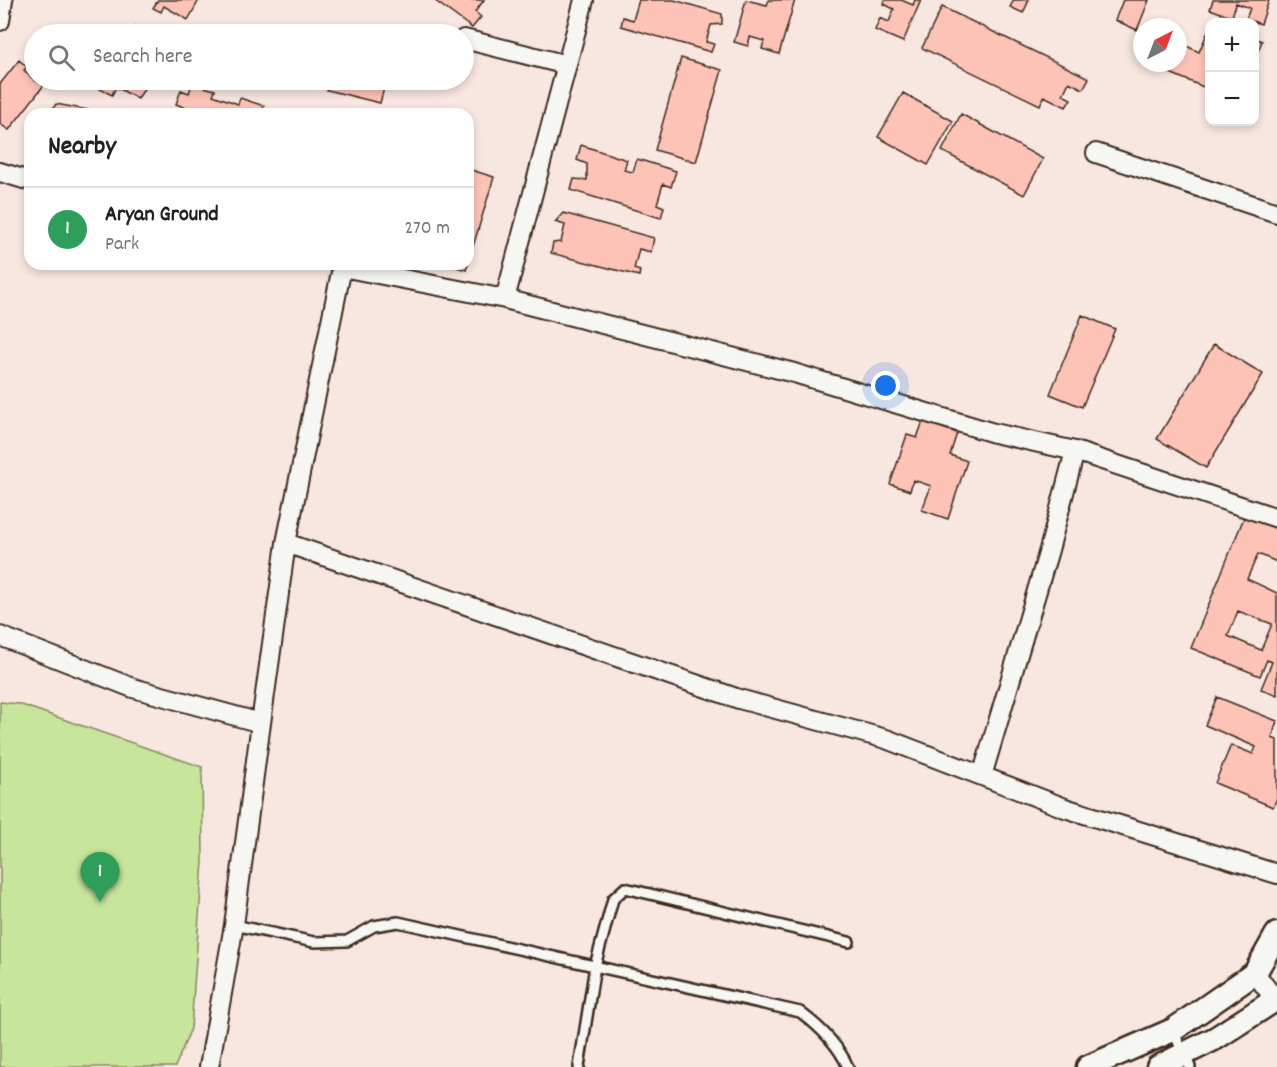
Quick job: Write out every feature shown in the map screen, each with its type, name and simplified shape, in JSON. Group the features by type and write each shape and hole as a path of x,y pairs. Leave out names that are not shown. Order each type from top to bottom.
{"street":[{"path":"0,21 3,0"},
{"path":"505,299 584,0"},
{"path":"474,39 567,65"},
{"path":"1096,153 1277,213"},
{"path":"0,172 24,179"},
{"path":"209,1067 234,925 286,543 336,270"},
{"path":"362,270 505,299 794,373 994,433 1075,450 1277,518"},
{"path":"982,776 1046,561 1075,450"},
{"path":"286,543 739,699 886,739 1065,808 1277,874"},
{"path":"0,636 134,688 261,723"},
{"path":"1088,1067 1173,1030 1255,973 1277,934"},
{"path":"1158,1067 1187,1061 1216,1038 1276,999 1255,973"}],"lane":[{"path":"579,1067 595,966 613,899 625,888 849,942"},
{"path":"234,925 314,942 346,941 374,926 398,922 800,1012 819,1027 842,1053 848,1067"},
{"path":"1173,1030 1187,1061"}],"green space":[{"path":"0,702 19,704 202,767 203,861 191,1028 175,1067 0,1067"}],"building":[{"path":"158,0 199,0 188,20 164,6 161,12 153,8"},
{"path":"434,0 484,0 475,12 481,17 474,26 467,24"},
{"path":"639,0 674,0 722,14 722,24 711,25 706,42 714,44 711,52 621,26 623,17 633,20"},
{"path":"746,0 767,5 769,0 795,0 779,54 762,49 764,41 750,37 748,46 734,42"},
{"path":"885,0 901,0 913,5 915,0 921,0 903,42 875,30 880,18 889,22 894,9 884,4"},
{"path":"1014,0 1029,0 1023,13 1010,7"},
{"path":"1123,0 1149,0 1142,18 1133,18 1133,28 1115,20"},
{"path":"1213,0 1269,0 1261,24 1259,18 1246,18 1250,8 1236,3 1232,17 1210,9"},
{"path":"942,7 1089,78 1083,89 1069,82 1063,95 1071,99 1066,107 1044,96 1040,105 922,48"},
{"path":"1205,38 1205,88 1168,72 1187,72 1187,46 1199,52"},
{"path":"681,58 722,70 696,162 655,150"},
{"path":"19,60 24,64 24,90 40,90 9,130 0,124 0,84"},
{"path":"102,90 114,90 112,95"},
{"path":"122,90 143,90 138,99"},
{"path":"181,90 189,93 190,90 215,90 213,95 238,104 240,98 264,106 263,108 186,108 176,104"},
{"path":"327,90 383,90 380,103"},
{"path":"903,93 953,121 928,165 878,137"},
{"path":"56,104 77,108 53,108"},
{"path":"961,114 1043,159 1024,195 942,151"},
{"path":"581,145 627,160 624,170 633,172 637,159 676,171 671,187 663,184 657,204 664,207 661,218 571,190 574,179 587,180 587,164 577,160"},
{"path":"474,171 494,177 474,243"},
{"path":"563,213 654,238 651,252 639,249 634,269 640,271 639,276 551,253 553,243 561,242 565,225 555,222"},
{"path":"1082,315 1115,329 1082,407 1050,394"},
{"path":"1214,344 1263,374 1206,468 1157,439"},
{"path":"923,421 957,433 950,455 967,461 948,519 922,510 931,486 913,480 910,491 890,484 907,435 917,438"},
{"path":"1245,515 1277,528 1277,562 1258,554 1247,579 1277,593 1277,695 1261,689 1272,662 1267,660 1260,676 1191,648","holes":["1238,611 1272,624 1261,650 1228,636"]},
{"path":"1217,697 1277,721 1272,738 1277,740 1277,798 1273,807 1215,783 1231,745 1253,754 1256,747 1205,725"}],"place":[{"name":"Aryan Ground","path":"100,902"}]}
